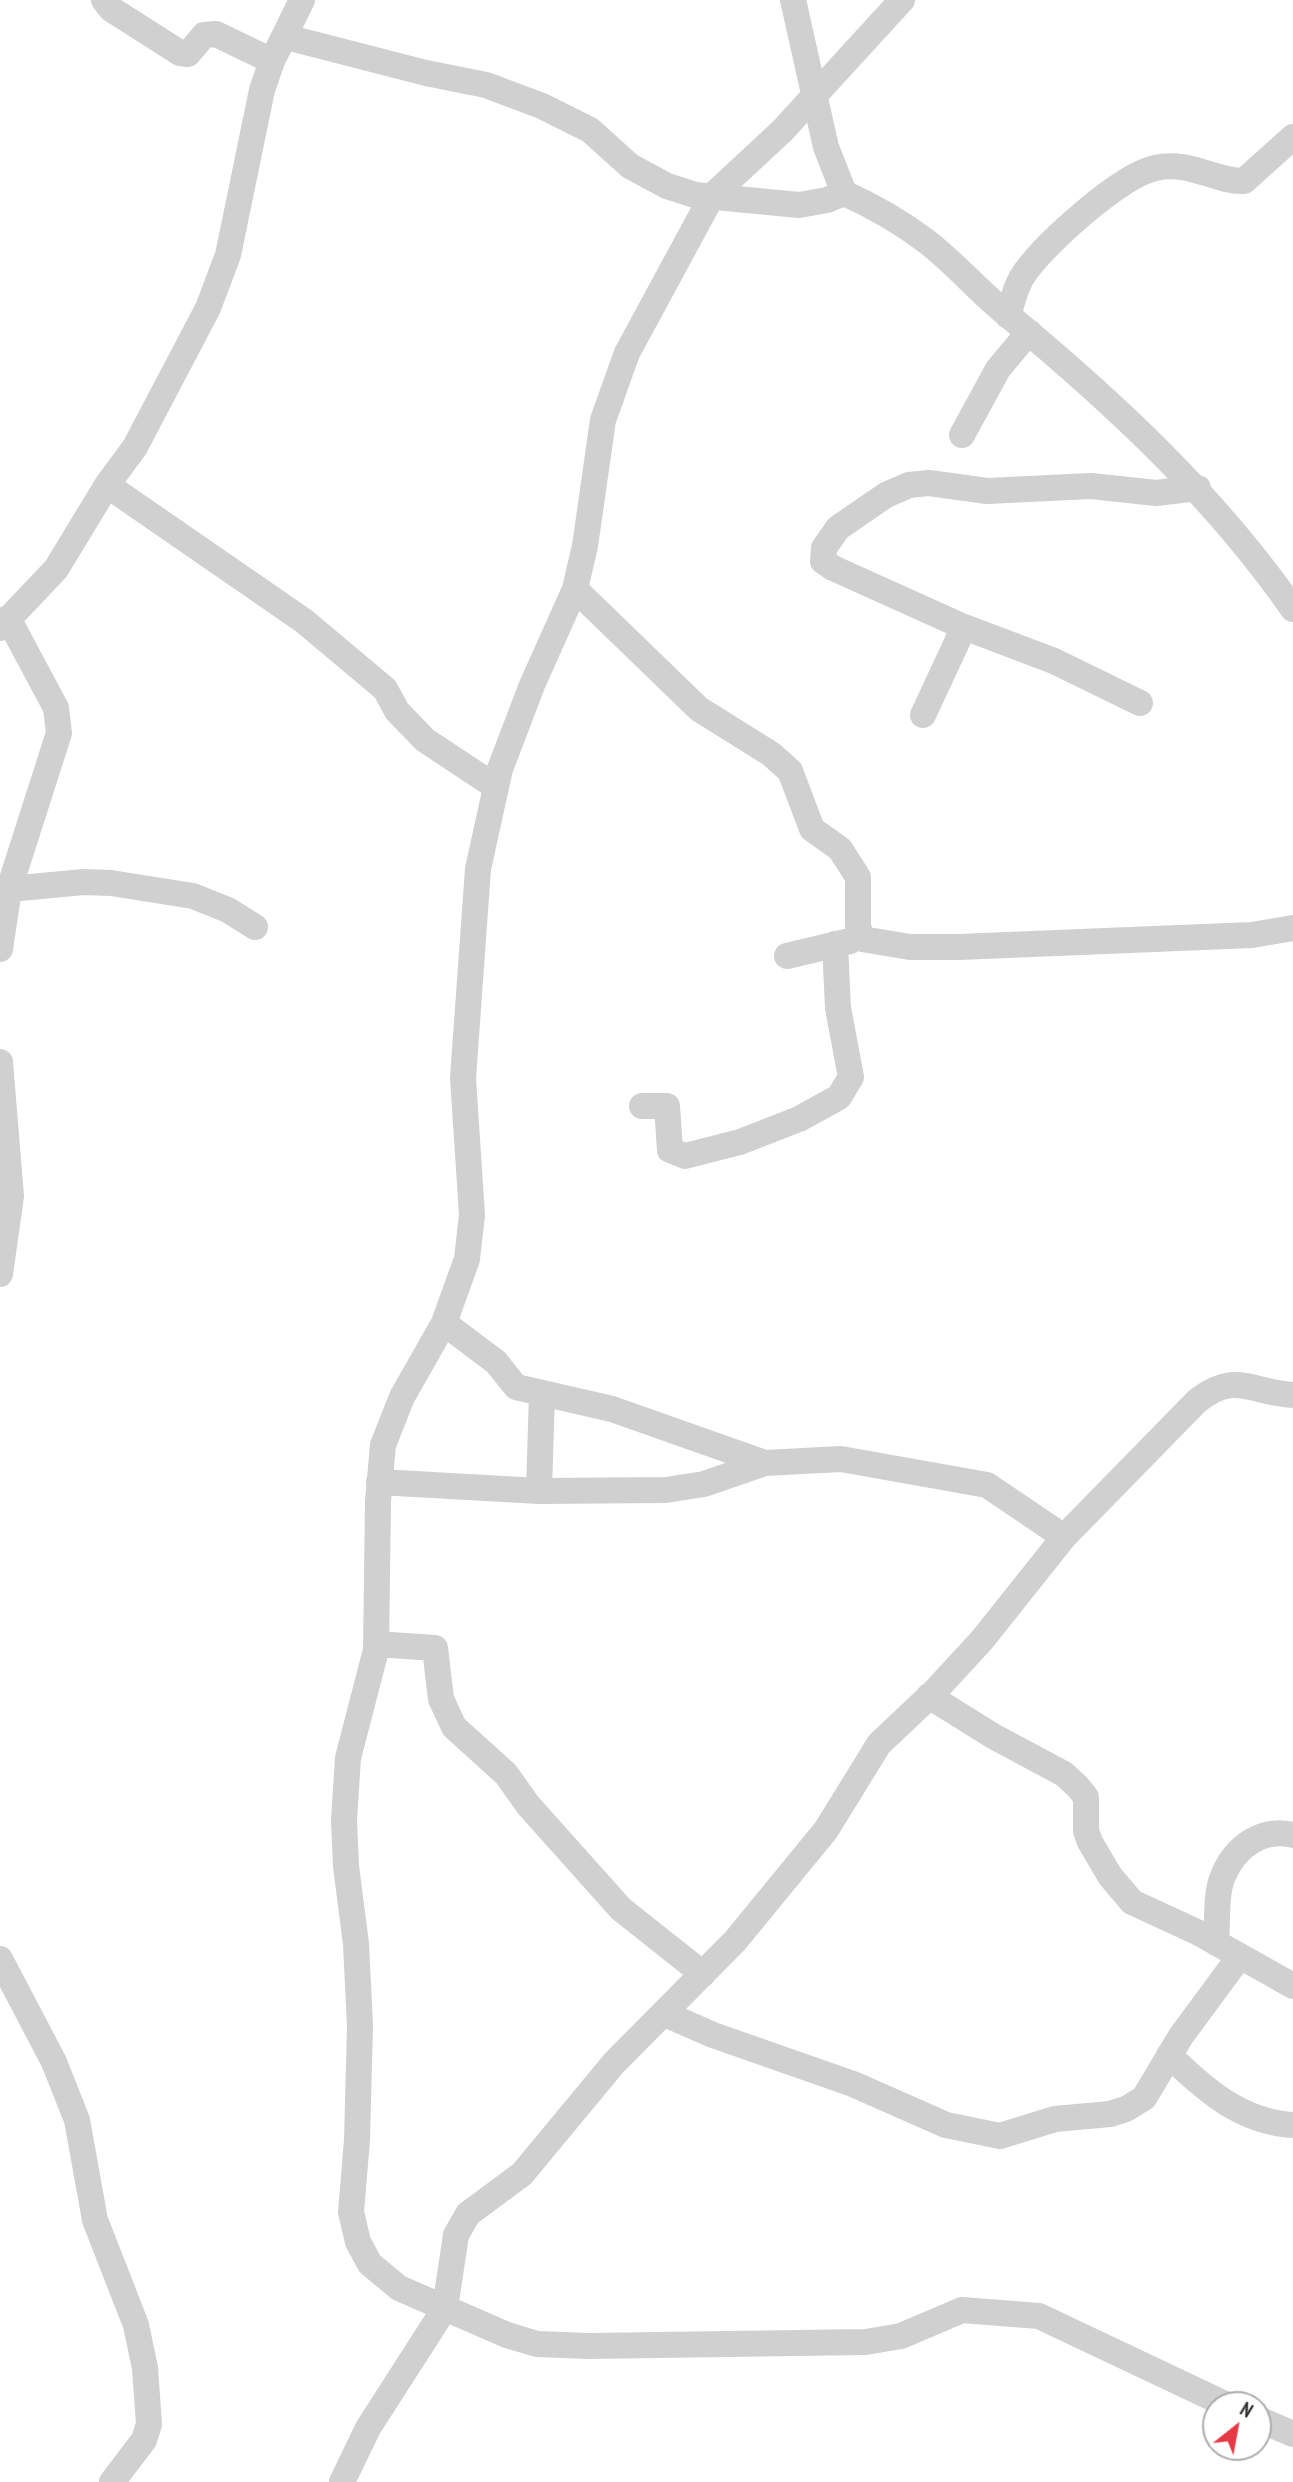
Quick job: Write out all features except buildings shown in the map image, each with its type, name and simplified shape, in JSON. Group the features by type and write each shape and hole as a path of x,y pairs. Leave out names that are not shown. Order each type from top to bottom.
{"street":[{"path":"104,0 111,9 180,53 188,54 204,35 216,34 272,61"},
{"path":"0,949 9,889 59,733 56,708 4,623 56,569 107,485 135,447 182,361 219,282 228,255 262,90 272,61 302,0"},
{"path":"793,0 826,148 844,193 876,208 927,242 1106,400 1198,488 1257,558 1293,609"},
{"path":"902,0 816,96 712,196 627,353 603,420 585,546 575,589 531,685 496,787 478,869 463,1078 472,1215 467,1259 444,1323 391,1421 383,1445 379,1482 376,1644 346,1777 345,1866 356,1944 360,2026 357,2140 351,2213 358,2242 370,2264 399,2288 507,2335 558,2346 866,2342 886,2340 914,2331 962,2310 1039,2316 1202,2393"},
{"path":"286,37 426,73 486,85 542,106 590,130 630,166 667,186 695,195 799,205 827,200 844,193"},
{"path":"1008,316 1017,287 1041,253 1072,223 1136,176 1155,168 1187,167 1244,181 1273,152 1293,137"},
{"path":"962,435 999,369 1029,332"},
{"path":"1140,703 1054,661 964,627 833,568 823,561 824,548 838,528 864,508 909,485 929,483 987,491 1091,486 1156,493 1198,488"},
{"path":"107,485 304,621 385,690 397,711 425,740 496,787"},
{"path":"575,589 699,709 771,754 790,771 812,829 840,849 858,877 858,926 862,940"},
{"path":"923,715 964,627"},
{"path":"9,889 84,881 111,883 193,896 228,910 255,927"},
{"path":"787,956 862,940 910,947 959,947 1252,935 1293,928"},
{"path":"642,1106 667,1106 670,1150 685,1156 740,1142 799,1119 839,1097 851,1077 838,1008 835,944"},
{"path":"0,1062 11,1196 0,1274"},
{"path":"444,1323 496,1362 512,1385 612,1409 650,1425 719,1445 765,1463"},
{"path":"342,2482 368,2428 445,2308 456,2235 461,2223 468,2214 522,2174 614,2063 703,1975 794,1871 826,1830 878,1744 929,1696 982,1640 1065,1537 1209,1391 1218,1386 1241,1384 1293,1395"},
{"path":"539,1491 542,1393"},
{"path":"379,1482 539,1491 666,1490 704,1484 765,1463 841,1459 974,1482 1006,1496 1065,1537"},
{"path":"376,1644 435,1648 441,1699 454,1727 506,1774 528,1805 621,1909 703,1975"},
{"path":"929,1696 993,1737 1064,1774 1086,1797 1086,1831 1090,1842 1123,1893 1150,1912 1216,1943 1293,1986"},
{"path":"1216,1943 1222,1877 1232,1861 1253,1839 1268,1833 1293,1835"},
{"path":"665,2014 713,2035 853,2084 946,2125 1000,2136 1055,2119 1088,2118 1126,2109 1144,2098 1170,2055 1240,1956"},
{"path":"0,1959 54,2062 77,2120 95,2220 124,2289 143,2357 149,2424 144,2440 112,2482"},
{"path":"1170,2055 1205,2088 1250,2118 1269,2124 1293,2125"},
{"path":"1272,2425 1293,2434"}]}
